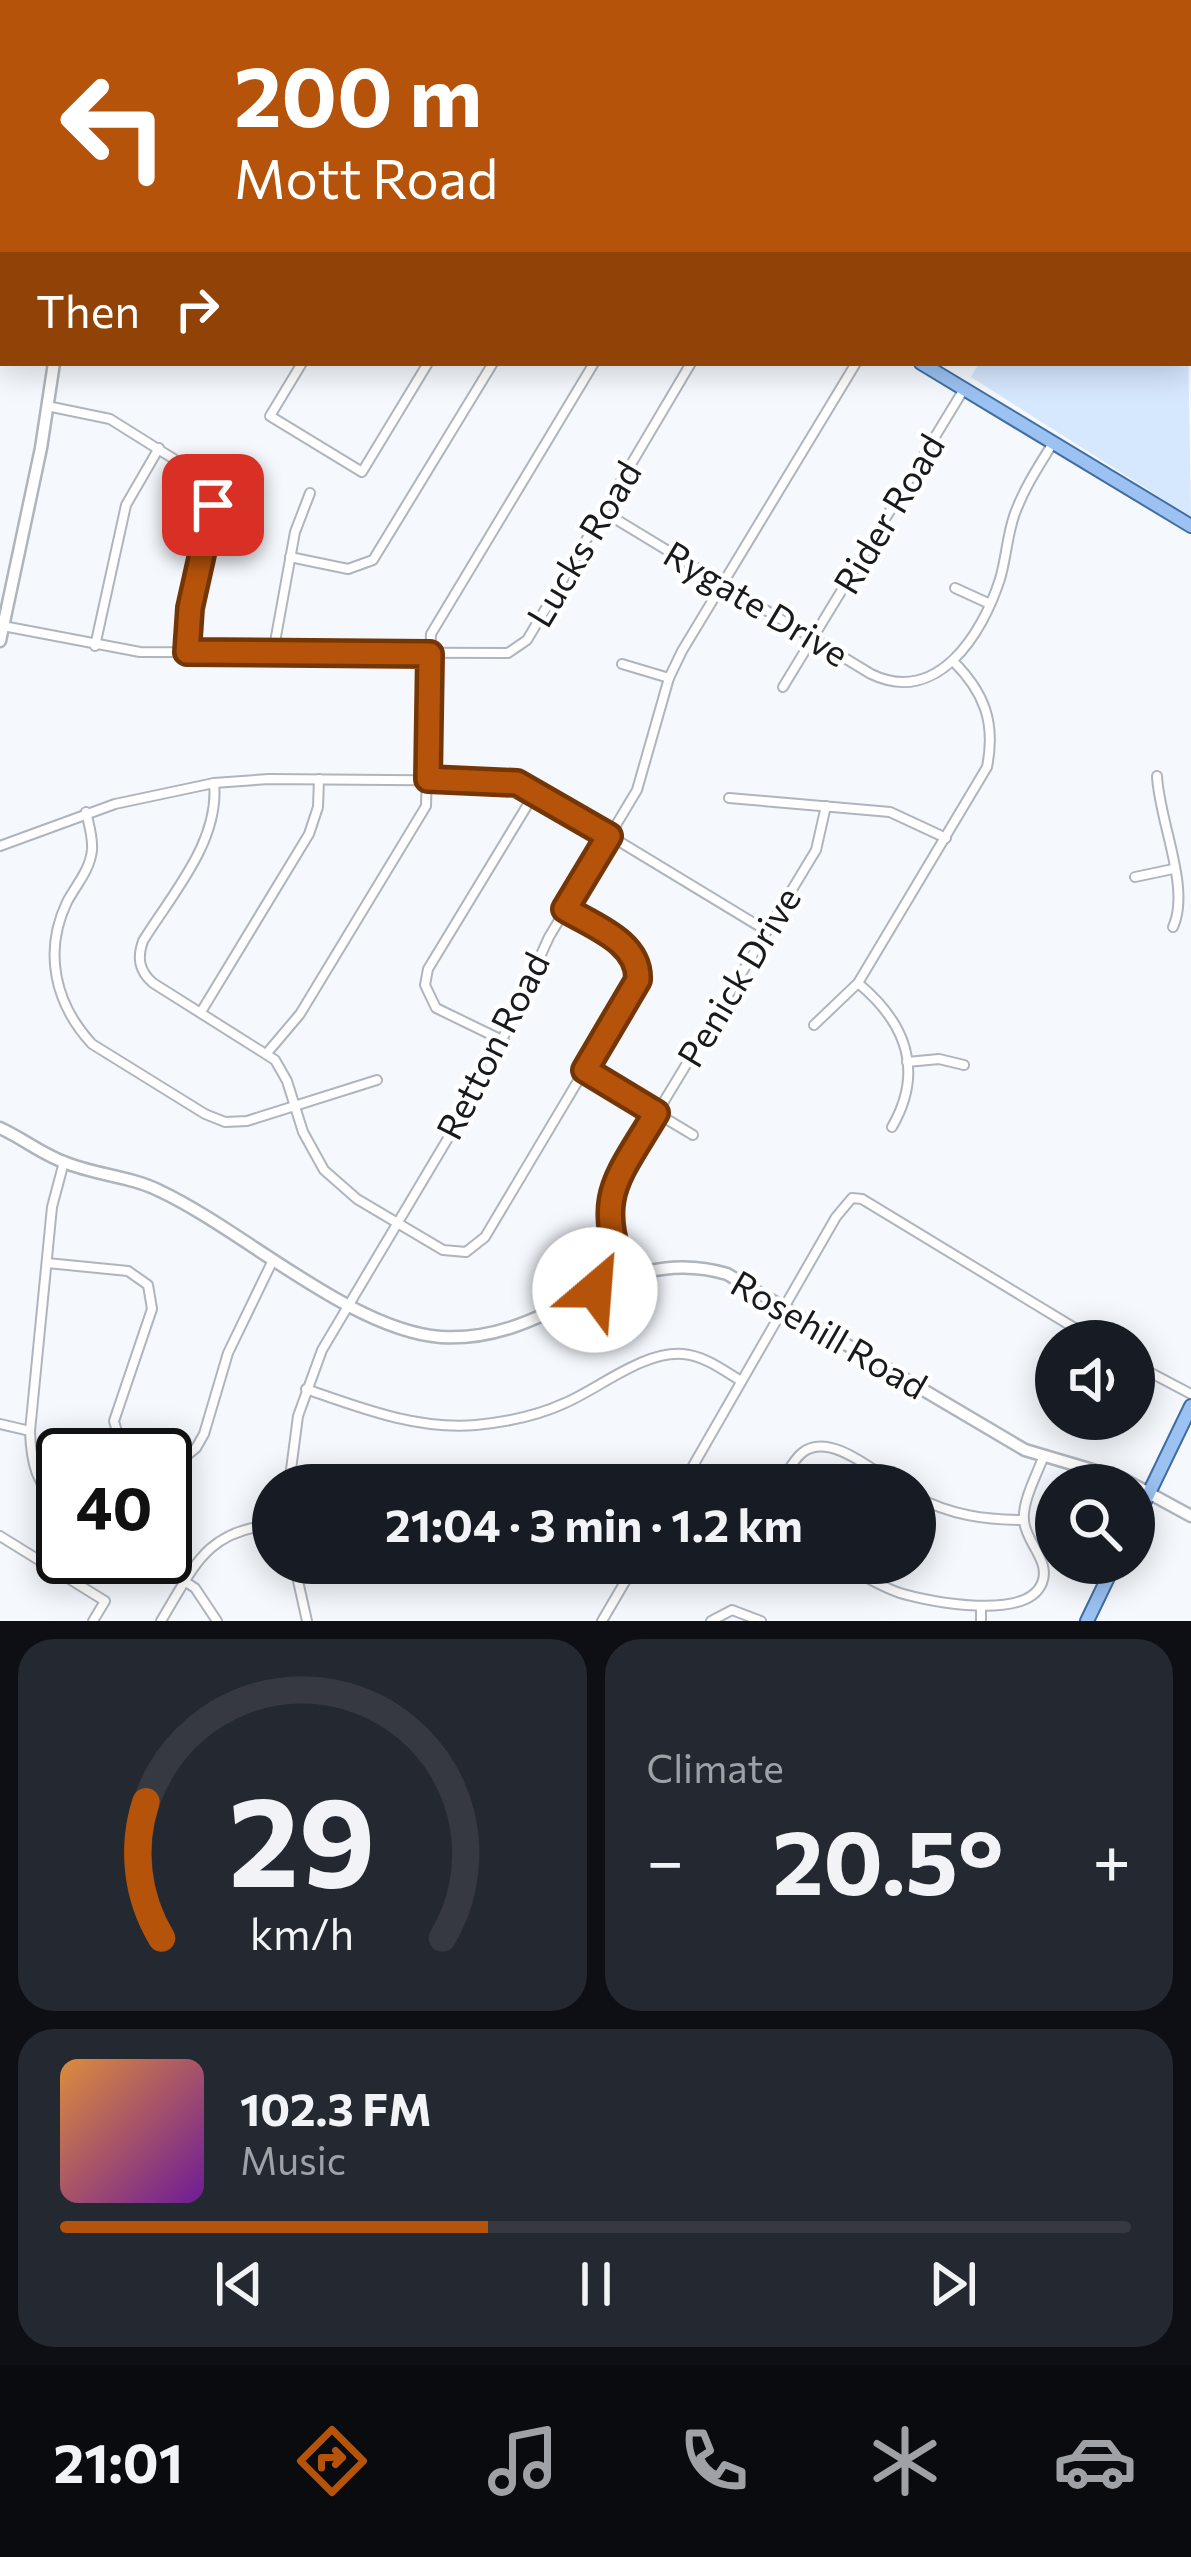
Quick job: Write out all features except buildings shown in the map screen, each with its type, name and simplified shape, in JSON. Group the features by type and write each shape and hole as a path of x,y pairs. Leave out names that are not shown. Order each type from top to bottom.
{"main road":[{"path":"925,366 1191,526"},
{"path":"1155,1481 1191,1406"},
{"path":"1088,1621 1105,1584"}],"street":[{"path":"0,641 54,366"},
{"path":"300,366 270,416 362,472 426,366"},
{"path":"290,557 348,569 373,560 491,366"},
{"path":"267,1053 300,1014 422,813 428,779 434,627 591,366"},
{"name":"Lucks Road","path":"3,626 140,652 501,655 515,650 526,640 690,366"},
{"name":"Retton Road","path":"291,1464 306,1389 348,1303 504,1041 540,955 639,785 669,678 854,366"},
{"name":"Rider Road","path":"783,687 964,389"},
{"path":"47,406 110,419 205,476 213,493 190,608 187,652"},
{"path":"814,1024 858,983 986,767 991,741 984,700 974,681 953,661 973,638 990,604 1021,498 1053,443"},
{"path":"95,646 126,505 159,448"},
{"path":"272,653 290,557 310,493"},
{"name":"Rygate Drive","path":"604,512 881,679 913,684 953,661"},
{"path":"955,588 990,604"},
{"path":"622,664 669,678"},
{"path":"1157,776 1181,908 1173,927"},
{"path":"201,1012 309,834 318,807 319,779"},
{"path":"0,846 86,812 214,783 507,781 536,791 767,931"},
{"path":"214,783 212,828 143,941 139,956 147,978 267,1053 281,1070 303,1132 325,1170 357,1198 443,1250 466,1252 485,1237 635,987 638,963 622,944 565,909"},
{"path":"504,1041 436,1008 424,985 428,969 536,791"},
{"path":"729,798 890,812 946,838"},
{"name":"Penick Drive","path":"625,1276 610,1237 608,1208 617,1179 816,850 826,806"},
{"path":"86,812 92,854 62,915 53,952 59,993 78,1029 108,1056 215,1119 247,1121 377,1080"},
{"path":"1135,877 1191,872"},
{"path":"858,983 892,1016 903,1038 908,1062 905,1095 892,1126"},
{"path":"908,1062 938,1059 964,1065"},
{"path":"585,1070 693,1135"},
{"name":"Rosehill Road","path":"0,1128 64,1162 161,1191 348,1303 404,1330 443,1337 484,1336 536,1321 625,1276 665,1267 706,1269 741,1280 1043,1458 1066,1464"},
{"path":"36,1475 30,1431 52,1207 64,1162"},
{"path":"694,1464 836,1217 852,1198 862,1199 1061,1320"},
{"path":"192,1450 201,1442 228,1352 274,1259"},
{"path":"46,1263 128,1271 148,1285 152,1309 116,1428"},
{"path":"306,1389 401,1419 456,1426 546,1411 648,1361 673,1354 700,1358 741,1381"},
{"path":"1155,1375 1191,1394"},
{"path":"0,1424 30,1431"},
{"path":"794,1464 801,1454 824,1446 858,1464"},
{"path":"884,1584 940,1603 981,1606 1019,1602 1041,1586 1043,1567 1024,1520 1043,1458"},
{"name":"Rosehill Road","path":"1155,1496 1191,1516"},
{"path":"936,1505 957,1514 1024,1520"},
{"path":"192,1570 220,1538 252,1528"},
{"path":"0,1536 105,1601 93,1621"},
{"path":"161,1621 183,1584"},
{"path":"190,1584 203,1596 217,1621"},
{"path":"299,1584 308,1621"},
{"path":"602,1621 624,1584"},
{"path":"981,1606 981,1621"},
{"path":"711,1621 725,1612 746,1612 761,1621"}],"shaded area":[{"path":"977,366 1188,366 1191,517 971,377"}],"route":[{"path":"213,505 190,608 187,652 430,654 428,779 517,783 609,836 565,909 630,950 638,963 638,980 585,1070 656,1113 617,1179 608,1208 610,1237 625,1276 595,1290"}]}
